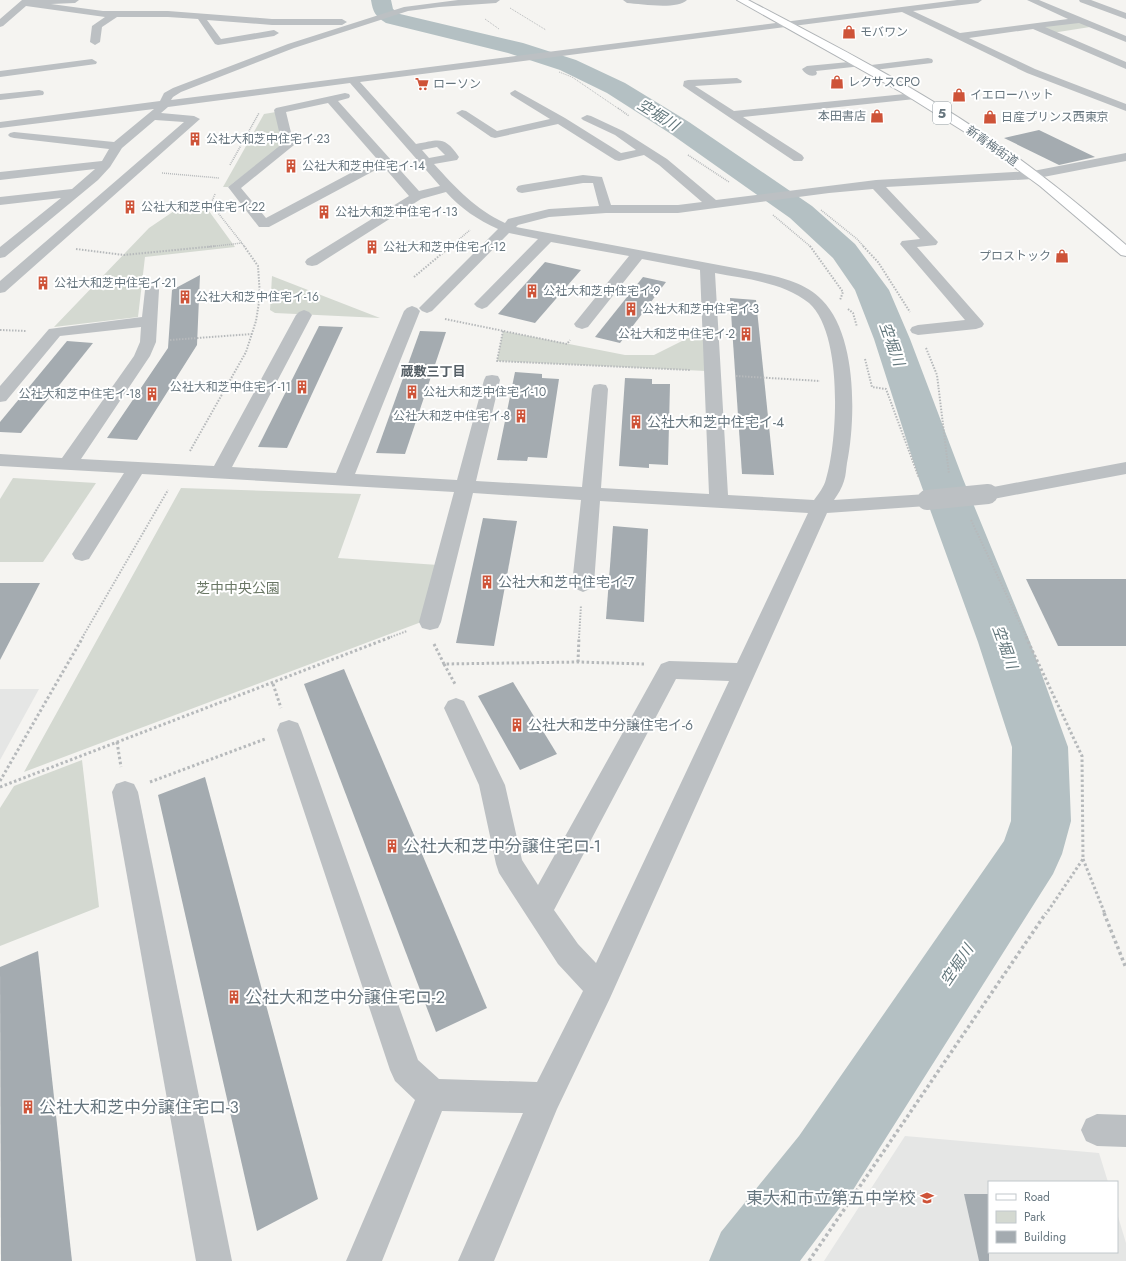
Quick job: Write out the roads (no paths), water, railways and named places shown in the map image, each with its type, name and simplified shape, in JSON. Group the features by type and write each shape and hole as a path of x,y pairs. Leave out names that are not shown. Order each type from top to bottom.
{"main road":[{"name":"新青梅街道","path":"741,0 863,66 959,123 1033,174 1059,194 1126,252"}],"street":[{"path":"8,3 25,1 75,0"},
{"path":"0,254 94,177 106,164 117,146 164,105 168,95 177,90 291,46 419,4 496,0"},
{"path":"627,0 664,3 683,0"},
{"path":"0,126 904,10 946,2 978,0"},
{"path":"1031,0 1126,39"},
{"path":"1084,0 1120,21"},
{"path":"25,1 80,12 150,17 200,16 272,22 343,19 358,24"},
{"path":"0,24 25,1"},
{"path":"904,10 1031,71 1126,108"},
{"path":"95,42 97,26 115,14"},
{"path":"200,16 218,42 274,33"},
{"path":"959,36 1079,20"},
{"path":"1095,26 1120,21"},
{"path":"1034,26 1126,66"},
{"path":"1114,61 1126,58"},
{"path":"812,73 808,69 928,60"},
{"path":"0,74 92,62"},
{"path":"354,81 458,198 475,213 484,218 508,229 770,280 798,289 815,301 828,317 840,352 844,381 845,409 842,442 835,480 820,507 743,672 600,988 546,1098 476,1261"},
{"path":"737,81 688,83 688,86 798,158"},
{"path":"363,92 280,110 288,145 234,187 264,224 384,160"},
{"path":"0,97 38,93"},
{"path":"515,93 619,157 646,151"},
{"path":"732,115 915,96"},
{"path":"331,99 416,196"},
{"path":"462,113 495,135 561,120"},
{"path":"0,289 194,119 152,116"},
{"path":"587,118 620,133 663,162 714,205"},
{"path":"45,120 9,136 117,146"},
{"path":"343,480 420,310 508,229 513,222 549,213 606,209 678,209 799,192 876,184 1033,174 1126,157"},
{"path":"0,176 106,164"},
{"path":"522,189 583,179 598,180 606,209"},
{"path":"876,184 931,242 906,244 976,324 918,330"},
{"path":"312,262 416,196 449,187"},
{"path":"0,201 77,192"},
{"path":"482,304 548,237"},
{"path":"582,324 638,254"},
{"path":"707,267 719,502"},
{"path":"67,464 142,356 148,342 152,290"},
{"path":"220,473 304,314"},
{"path":"0,397 55,332 150,321"},
{"path":"430,622 492,380"},
{"path":"582,584 600,389"},
{"path":"0,460 820,507 927,500 988,494 1126,468"},
{"path":"82,554 136,468"},
{"path":"539,911 669,670 743,672"},
{"path":"456,708 492,785 509,864 568,954 600,988"},
{"path":"290,730 406,1070 433,1095 546,1098"},
{"path":"125,792 214,1261"},
{"path":"364,1261 433,1095"}],"waterway":[{"name":"空堀川","path":"381,0 383,12 393,19 515,48 568,65 616,88 680,128 801,212 844,251 872,290 892,339 941,479 1004,642 1040,747 1041,821 1031,854 826,1163 750,1261"}],"place":[{"name":"モバワン","path":"849,32"},
{"name":"レクサスCPO","path":"837,82"},
{"name":"ローソン","path":"422,84"},
{"name":"イエローハット","path":"959,95"},
{"name":"本田書店","path":"877,116"},
{"name":"日産プリンス西東京","path":"990,117"},
{"name":"公社大和芝中住宅イ-23","path":"195,139"},
{"name":"公社大和芝中住宅イ-14","path":"291,166"},
{"name":"公社大和芝中住宅イ-22","path":"130,207"},
{"name":"公社大和芝中住宅イ-13","path":"324,212"},
{"name":"公社大和芝中住宅イ-12","path":"372,247"},
{"name":"プロストック","path":"1062,256"},
{"name":"公社大和芝中住宅イ-21","path":"43,283"},
{"name":"公社大和芝中住宅イ-9","path":"532,291"},
{"name":"公社大和芝中住宅イ-16","path":"185,297"},
{"name":"公社大和芝中住宅イ-3","path":"631,309"},
{"name":"公社大和芝中住宅イ-2","path":"746,334"},
{"name":"公社大和芝中住宅イ-11","path":"302,387"},
{"name":"公社大和芝中住宅イ-10","path":"412,392"},
{"name":"公社大和芝中住宅イ-18","path":"152,394"},
{"name":"公社大和芝中住宅イ-8","path":"521,416"},
{"name":"公社大和芝中住宅イ-4","path":"636,422"},
{"name":"公社大和芝中住宅イ-7","path":"487,582"},
{"name":"公社大和芝中分譲住宅イ-6","path":"517,725"},
{"name":"公社大和芝中分譲住宅ロ-1","path":"392,846"},
{"name":"公社大和芝中分譲住宅ロ-2","path":"234,997"},
{"name":"公社大和芝中分譲住宅ロ-3","path":"28,1107"},
{"name":"東大和市立第五中学校","path":"927,1198"}],"district":[{"name":"蔵敷三丁目","path":"433,371"}],"park label":[{"name":"芝中中央公園","path":"238,588"}]}
